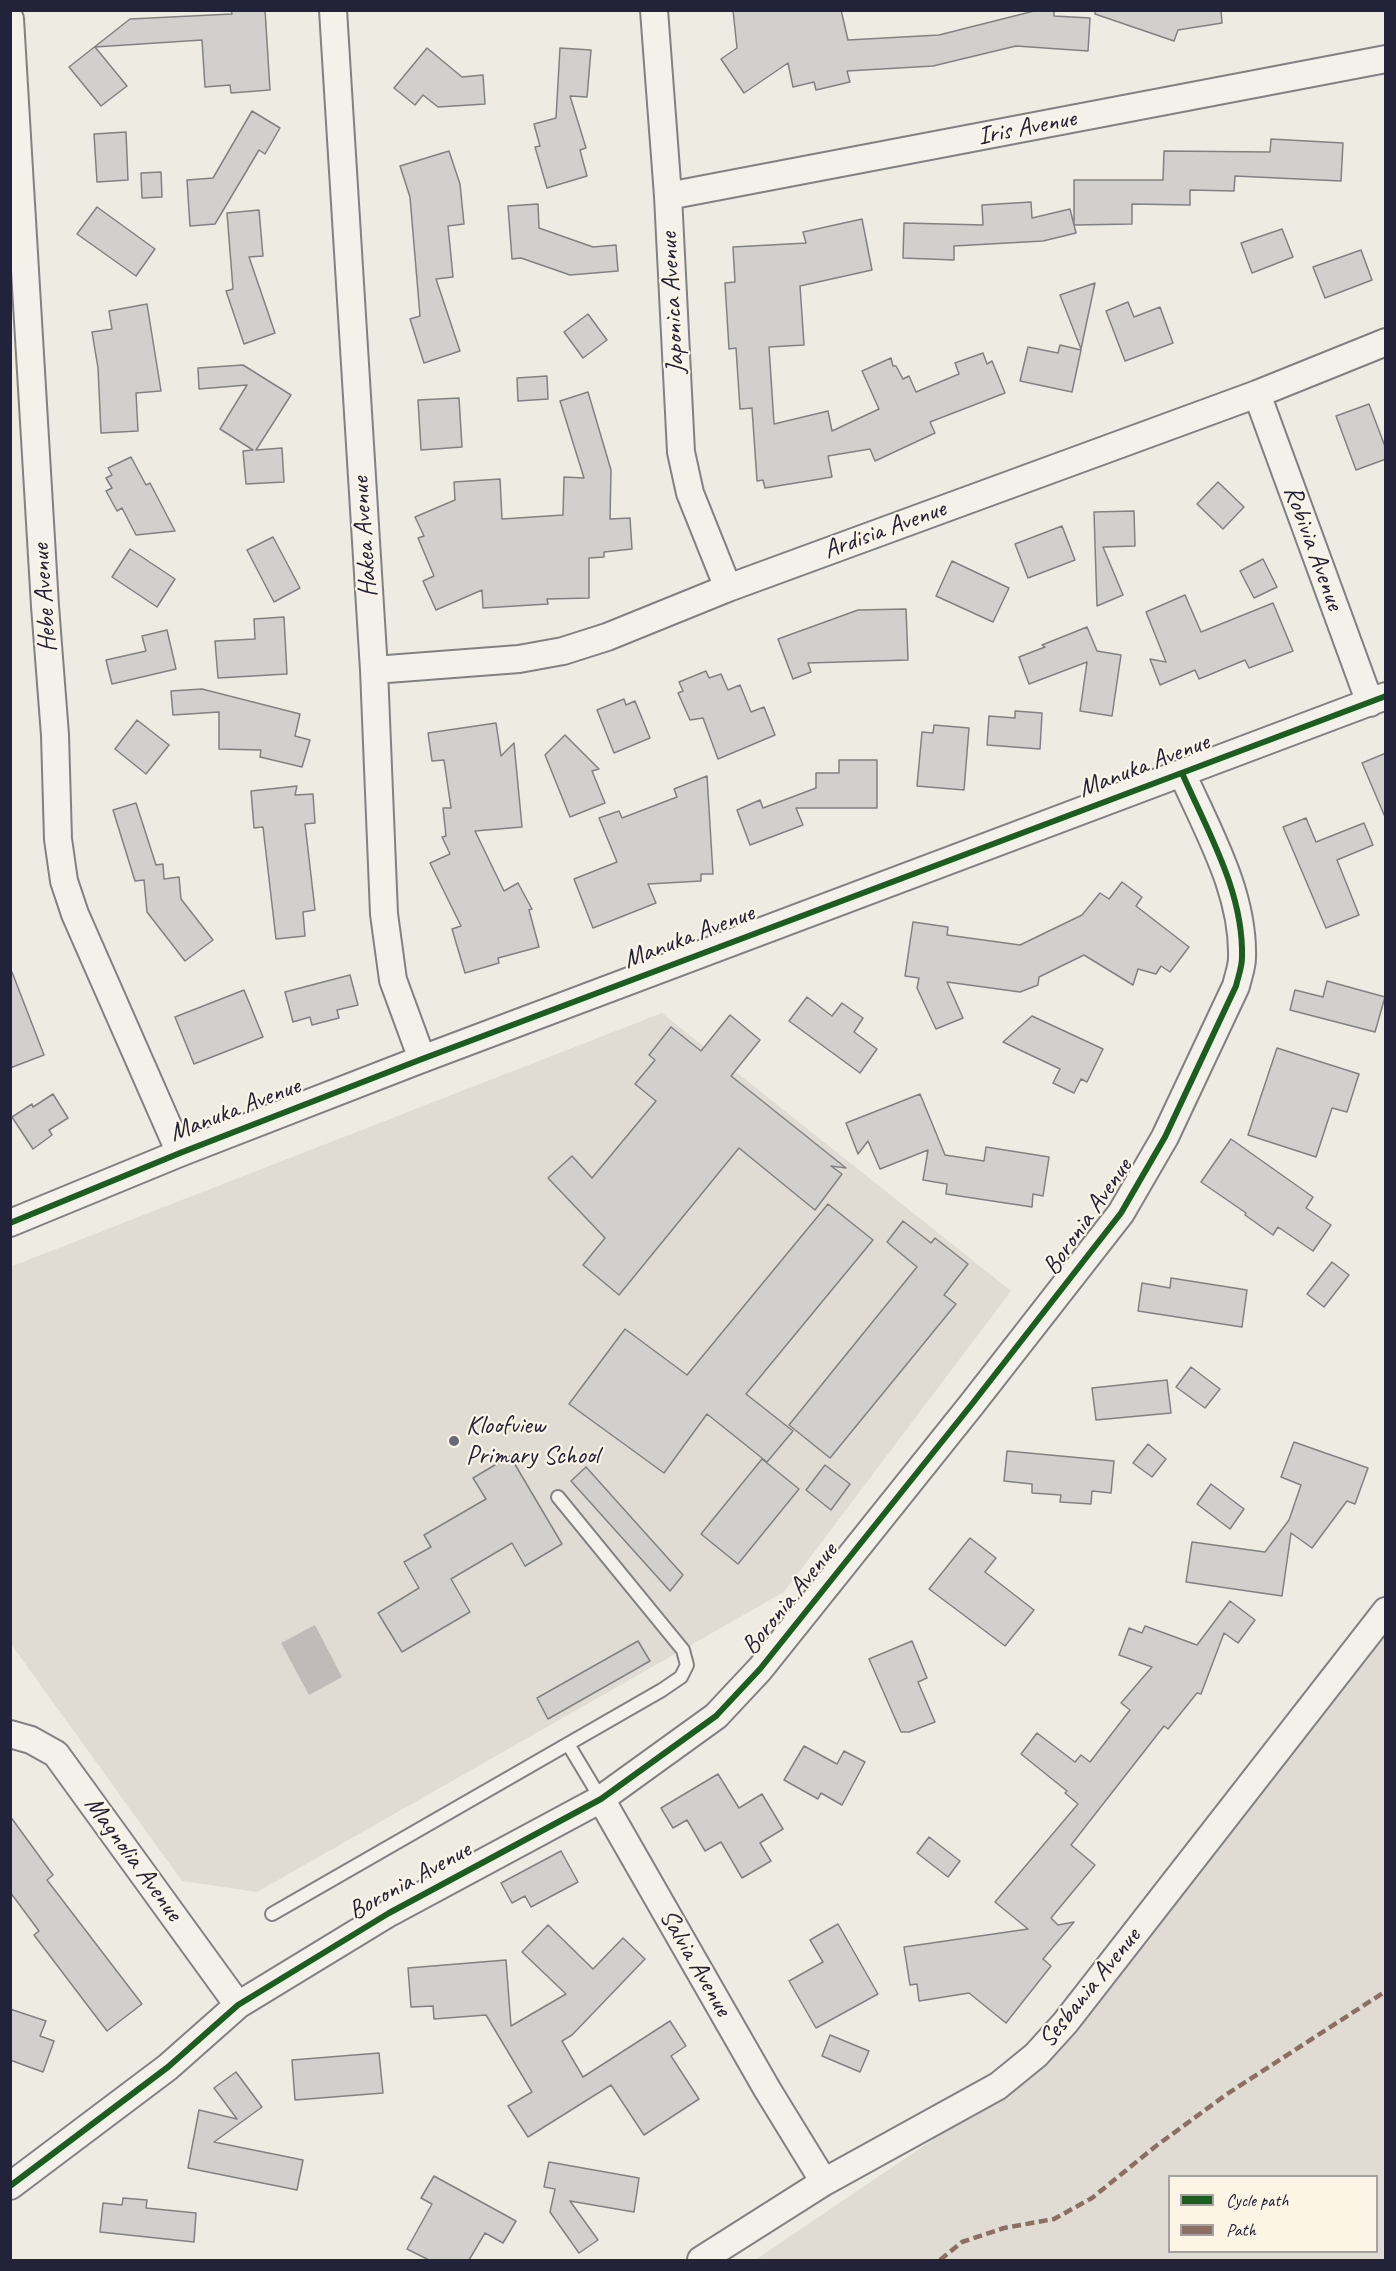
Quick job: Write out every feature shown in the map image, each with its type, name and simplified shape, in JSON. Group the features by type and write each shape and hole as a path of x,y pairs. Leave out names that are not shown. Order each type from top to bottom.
{"street":[{"name":"Hakea Avenue","path":"333,10 374,670 384,914 393,980 422,1059"},
{"name":"Japonica Avenue","path":"654,10 668,196 681,452 690,493 728,588"},
{"name":"Hebe Avenue","path":"10,19 44,594 55,735 58,839 64,881 75,914 180,1153"},
{"name":"Iris Avenue","path":"668,196 1386,59"},
{"name":"Ardisia Avenue","path":"374,670 519,659 563,651 607,637 728,588 1257,394 1386,342"},
{"name":"Robivia Avenue","path":"1257,394 1378,699"},
{"name":"Manuka Avenue","path":"10,1223 180,1153 422,1059 1378,699"},
{"name":"Boronia Avenue","path":"10,2186 168,2067 238,2005 389,1913 601,1799 716,1716 760,1669 972,1404 1121,1212 1165,1137 1236,986 1242,960 1239,920 1233,893 1182,773"},
{"name":"Sesbania Avenue","path":"701,2260 824,2182 998,2086 1036,2055 1065,2023 1386,1611"},
{"name":"Magnolia Avenue","path":"10,1734 31,1740 56,1754 238,2005"},
{"name":"Salvia Avenue","path":"601,1799 767,2089 824,2182"}],"lane":[{"path":"272,1914 681,1677 687,1665 683,1650 558,1497"},
{"name":"Salvia Avenue","path":"568,1744 601,1799"}],"shaded area":[{"name":"Kloofview Primary School","path":"662,1013 1011,1291 784,1592 257,1892 182,1881 11,1644 10,1267"},
{"path":"295,1169 491,1396 491,1440 99,1687 11,1559 11,1362"},
{"path":"315,1625 342,1677 309,1695 281,1643"},
{"path":"1385,1627 1385,2260 755,2260 1049,2061"},
{"path":"210,1635 316,1799 220,1860 115,1696"}],"building":[{"path":"231,10 265,10 270,90 231,93 230,85 205,87 202,40 95,47 127,86 101,106 69,67 130,19 232,14"},
{"path":"733,10 841,10 848,40 939,35 1038,10 1054,10 1054,16 1090,18 1088,51 1016,46 933,66 847,71 850,82 816,90 814,82 793,87 788,63 744,93 721,59 737,48"},
{"path":"1095,10 1221,10 1222,23 1178,30 1174,41 1095,14"},
{"path":"427,48 462,77 483,75 485,104 438,107 423,95 415,105 394,88"},
{"path":"560,48 591,50 587,97 570,96 586,148 580,150 587,176 547,188 535,147 540,146 534,124 556,118"},
{"path":"252,111 280,128 265,154 259,150 215,224 190,226 187,180 213,178"},
{"path":"126,132 128,180 97,182 94,134"},
{"path":"1271,139 1343,143 1341,181 1235,176 1234,191 1190,190 1190,205 1132,204 1132,224 1074,225 1074,180 1163,180 1164,151 1270,152"},
{"path":"449,151 460,184 464,224 448,226 453,277 436,279 460,351 424,363 410,319 420,316 410,197 400,166"},
{"path":"161,172 162,197 142,198 141,173"},
{"path":"1031,202 1032,218 1070,209 1076,233 1043,241 954,246 954,260 903,258 904,223 983,225 982,205"},
{"path":"538,204 539,228 593,247 616,245 618,271 570,275 521,258 512,259 508,206"},
{"path":"97,207 155,249 136,276 77,234"},
{"path":"259,210 263,256 249,257 275,333 244,344 226,291 233,289 227,213"},
{"path":"862,219 872,270 800,286 804,345 769,347 774,424 828,411 832,431 879,409 862,371 891,358 893,366 896,366 903,379 909,376 916,392 959,374 955,363 983,353 987,364 992,361 1005,393 930,422 935,433 875,461 870,449 828,456 832,477 765,488 763,480 757,481 752,408 740,409 736,348 729,349 725,283 735,282 733,247 806,243 803,232"},
{"path":"1282,229 1293,257 1252,273 1241,243"},
{"path":"1361,250 1372,280 1325,298 1313,267"},
{"path":"1095,283 1081,349 1060,295"},
{"path":"1128,302 1134,317 1160,307 1173,343 1125,361 1106,311"},
{"path":"147,304 161,391 136,393 138,431 101,433 98,368 92,332 112,329 109,311"},
{"path":"588,314 607,340 583,358 564,332"},
{"path":"1060,345 1081,350 1072,392 1020,381 1028,347 1058,353"},
{"path":"243,365 291,395 256,450 282,448 284,482 246,484 243,451 253,450 220,429 247,385 199,389 198,368"},
{"path":"547,376 548,399 518,401 517,378"},
{"path":"588,392 611,470 610,519 630,518 632,549 604,552 604,557 589,558 589,598 547,599 548,604 483,608 482,590 436,610 423,581 434,576 418,538 424,536 415,517 455,500 454,482 500,479 502,519 563,515 564,477 584,478 560,401"},
{"path":"459,398 462,447 421,450 418,400"},
{"path":"1369,404 1386,449 1386,459 1356,470 1336,416"},
{"path":"131,457 146,485 150,483 175,531 136,535 122,508 117,511 106,491 112,488 106,478 112,475 108,468"},
{"path":"1218,482 1244,507 1223,529 1197,504"},
{"path":"1134,511 1135,546 1103,547 1123,595 1097,606 1094,512"},
{"path":"1062,526 1075,560 1028,578 1015,544"},
{"path":"273,537 300,588 274,602 247,550"},
{"path":"130,549 175,579 157,607 112,577"},
{"path":"1263,559 1277,587 1254,598 1240,571"},
{"path":"952,561 1009,588 993,622 936,596"},
{"path":"1185,595 1201,632 1273,603 1293,651 1249,668 1245,660 1199,679 1195,670 1160,685 1150,659 1166,662 1146,612"},
{"path":"906,609 908,660 808,663 811,672 793,679 778,639 858,610"},
{"path":"284,617 287,674 218,678 215,641 255,639 254,619"},
{"path":"1087,627 1097,651 1121,655 1112,716 1080,711 1087,662 1029,684 1019,657"},
{"path":"167,630 176,669 112,684 106,660 146,651 142,636"},
{"path":"706,671 709,678 721,674 728,690 740,685 751,712 764,707 775,735 718,759 703,718 690,720 678,693 683,691 679,682"},
{"path":"202,689 300,714 295,736 310,740 302,767 260,757 261,750 219,749 219,712 173,715 171,691"},
{"path":"624,699 626,705 635,701 650,738 614,753 597,710"},
{"path":"1015,711 1042,713 1040,749 987,745 989,716 1015,718"},
{"path":"137,720 169,745 146,774 115,749"},
{"path":"496,723 501,756 514,743 522,827 475,831 504,891 518,883 532,909 529,910 539,947 498,958 499,963 465,973 452,929 461,926 430,863 450,854 442,837 446,836 443,808 451,808 444,760 432,761 428,733"},
{"path":"934,725 969,728 964,790 917,786 922,732 933,733"},
{"path":"565,735 599,769 592,771 605,803 570,817 545,755"},
{"path":"1386,753 1386,817 1385,817 1362,763"},
{"path":"839,760 877,760 877,808 796,808 803,825 750,845 737,810 760,800 763,808 816,788 816,773 839,773"},
{"path":"707,776 713,874 701,874 701,881 648,884 656,903 593,928 574,879 617,862 599,818 619,811 622,818 677,797 674,789"},
{"path":"297,786 295,795 313,794 315,823 305,824 315,910 303,912 305,936 276,939 263,827 254,828 251,791"},
{"path":"136,803 156,865 163,864 164,879 179,877 181,899 213,940 185,961 147,912 144,880 135,881 113,810"},
{"path":"1306,818 1316,842 1364,823 1373,845 1337,860 1359,915 1326,928 1283,827"},
{"path":"1122,882 1142,897 1136,906 1189,947 1170,972 1161,966 1156,974 1138,969 1133,985 1084,955 1039,977 1038,985 1020,992 947,982 963,1018 936,1029 917,988 919,978 905,976 913,922 948,927 947,935 1020,945 1082,915 1100,893 1109,899"},
{"path":"10,972 12,972 44,1055 10,1068"},
{"path":"350,975 358,1005 337,1010 339,1018 312,1025 310,1017 293,1022 285,992"},
{"path":"1327,981 1385,997 1375,1032 1290,1010 1295,990 1323,997"},
{"path":"244,990 263,1037 194,1064 175,1017"},
{"path":"807,997 832,1016 842,1003 863,1018 854,1032 877,1049 860,1073 789,1021"},
{"path":"730,1015 760,1040 731,1076 846,1168 831,1166 842,1174 815,1210 739,1148 619,1295 583,1265 605,1238 548,1178 572,1156 592,1178 656,1101 635,1084 655,1060 649,1055 671,1027 701,1051"},
{"path":"1032,1016 1103,1049 1087,1082 1081,1079 1074,1093 1053,1083 1060,1069 1003,1042"},
{"path":"1277,1048 1359,1074 1347,1112 1332,1108 1316,1157 1248,1135"},
{"path":"53,1094 68,1118 49,1130 52,1135 33,1149 12,1117"},
{"path":"920,1094 945,1155 984,1161 986,1147 1049,1157 1043,1196 1033,1194 1032,1207 946,1194 947,1184 923,1180 928,1150 880,1169 868,1141 858,1154 846,1123"},
{"path":"1231,1139 1313,1197 1306,1208 1331,1225 1313,1251 1278,1227 1273,1235 1201,1182"},
{"path":"828,1204 873,1240 746,1394 793,1431 767,1462 707,1414 664,1473 569,1404 625,1329 687,1375"},
{"path":"903,1221 931,1243 935,1238 968,1264 944,1295 956,1304 830,1458 789,1425 917,1267 887,1242"},
{"path":"1332,1262 1349,1275 1324,1307 1307,1294"},
{"path":"1171,1278 1247,1290 1242,1327 1138,1311 1142,1283 1170,1288"},
{"path":"1191,1367 1220,1389 1205,1408 1176,1387"},
{"path":"1167,1380 1171,1413 1096,1420 1092,1388"},
{"path":"1294,1442 1368,1468 1355,1504 1347,1501 1312,1548 1291,1533 1282,1596 1186,1582 1192,1542 1265,1552 1289,1520 1301,1485 1281,1477"},
{"path":"1148,1444 1166,1459 1152,1477 1133,1463"},
{"path":"1007,1451 1114,1461 1111,1493 1092,1491 1091,1504 1060,1502 1061,1495 1032,1493 1032,1484 1004,1481"},
{"path":"510,1456 562,1544 525,1566 512,1543 451,1579 470,1612 402,1652 378,1613 419,1588 404,1562 431,1547 424,1535 486,1499 473,1478"},
{"path":"762,1459 799,1489 738,1564 701,1534"},
{"path":"825,1465 850,1484 831,1510 806,1490"},
{"path":"586,1467 683,1575 670,1591 571,1481"},
{"path":"1211,1484 1244,1509 1230,1529 1197,1504"},
{"path":"970,1538 996,1558 985,1572 1034,1610 1005,1646 929,1589"},
{"path":"1230,1601 1255,1620 1238,1643 1224,1633 1201,1694 1197,1693 1168,1729 1164,1726 1071,1845 1095,1865 1051,1918 1058,1925 1074,1922 1043,1959 1051,1966 1006,2023 969,1993 919,2001 917,1984 910,1985 904,1947 1028,1929 995,1902 1078,1804 1065,1793 1067,1791 1021,1754 1037,1733 1075,1762 1081,1755 1090,1762 1130,1710 1121,1703 1152,1667 1119,1655 1129,1628 1142,1633 1145,1626 1197,1645"},
{"path":"638,1641 650,1661 548,1719 537,1698"},
{"path":"912,1641 927,1678 918,1682 935,1722 909,1732 901,1732 869,1659"},
{"path":"804,1746 837,1764 844,1751 865,1762 842,1805 821,1793 818,1799 784,1780"},
{"path":"718,1774 739,1808 762,1794 783,1829 760,1843 771,1861 742,1878 721,1842 705,1851 687,1820 673,1828 661,1808"},
{"path":"10,1816 53,1875 47,1880 142,2004 107,2031 34,1935 39,1931 10,1892"},
{"path":"929,1837 960,1861 948,1877 917,1853"},
{"path":"561,1851 578,1882 531,1907 525,1896 512,1903 501,1883"},
{"path":"838,1924 878,1994 816,2028 789,1981 823,1962 810,1940"},
{"path":"548,1925 593,1969 623,1938 645,1959 572,2035 562,2041 583,2077 670,2021 686,2046 671,2056 699,2099 644,2135 611,2085 528,2137 508,2106 532,2092 486,2015 434,2019 433,2006 411,2007 408,1968 506,1960 511,2026 566,1994 522,1952"},
{"path":"10,2009 46,2021 40,2036 54,2041 43,2072 10,2060"},
{"path":"830,2035 869,2051 860,2072 822,2056"},
{"path":"379,2053 383,2093 295,2100 292,2060"},
{"path":"236,2072 262,2107 214,2142 303,2160 297,2190 188,2168 199,2110 237,2119 214,2088"},
{"path":"549,2162 639,2178 634,2212 570,2201 598,2240 579,2253 550,2212 555,2189 544,2187"},
{"path":"434,2176 516,2221 503,2243 485,2233 469,2260 429,2260 407,2249 432,2204 421,2198"},
{"path":"123,2198 147,2200 146,2208 196,2213 194,2242 100,2232 103,2203 122,2205"}],"marked path":[{"path":"940,2260 962,2242 1004,2228 1054,2219 1092,2198 1156,2146 1227,2094 1386,1991"}],"cycle path":[{"path":"10,1223 180,1153 422,1059 1386,696"},
{"path":"10,2186 168,2067 238,2005 389,1913 601,1799 716,1716 760,1669 1121,1213 1165,1137 1236,986 1242,958 1241,934 1231,886 1182,773"}],"place":[{"name":"Kloofview Primary School","path":"454,1441"}]}
